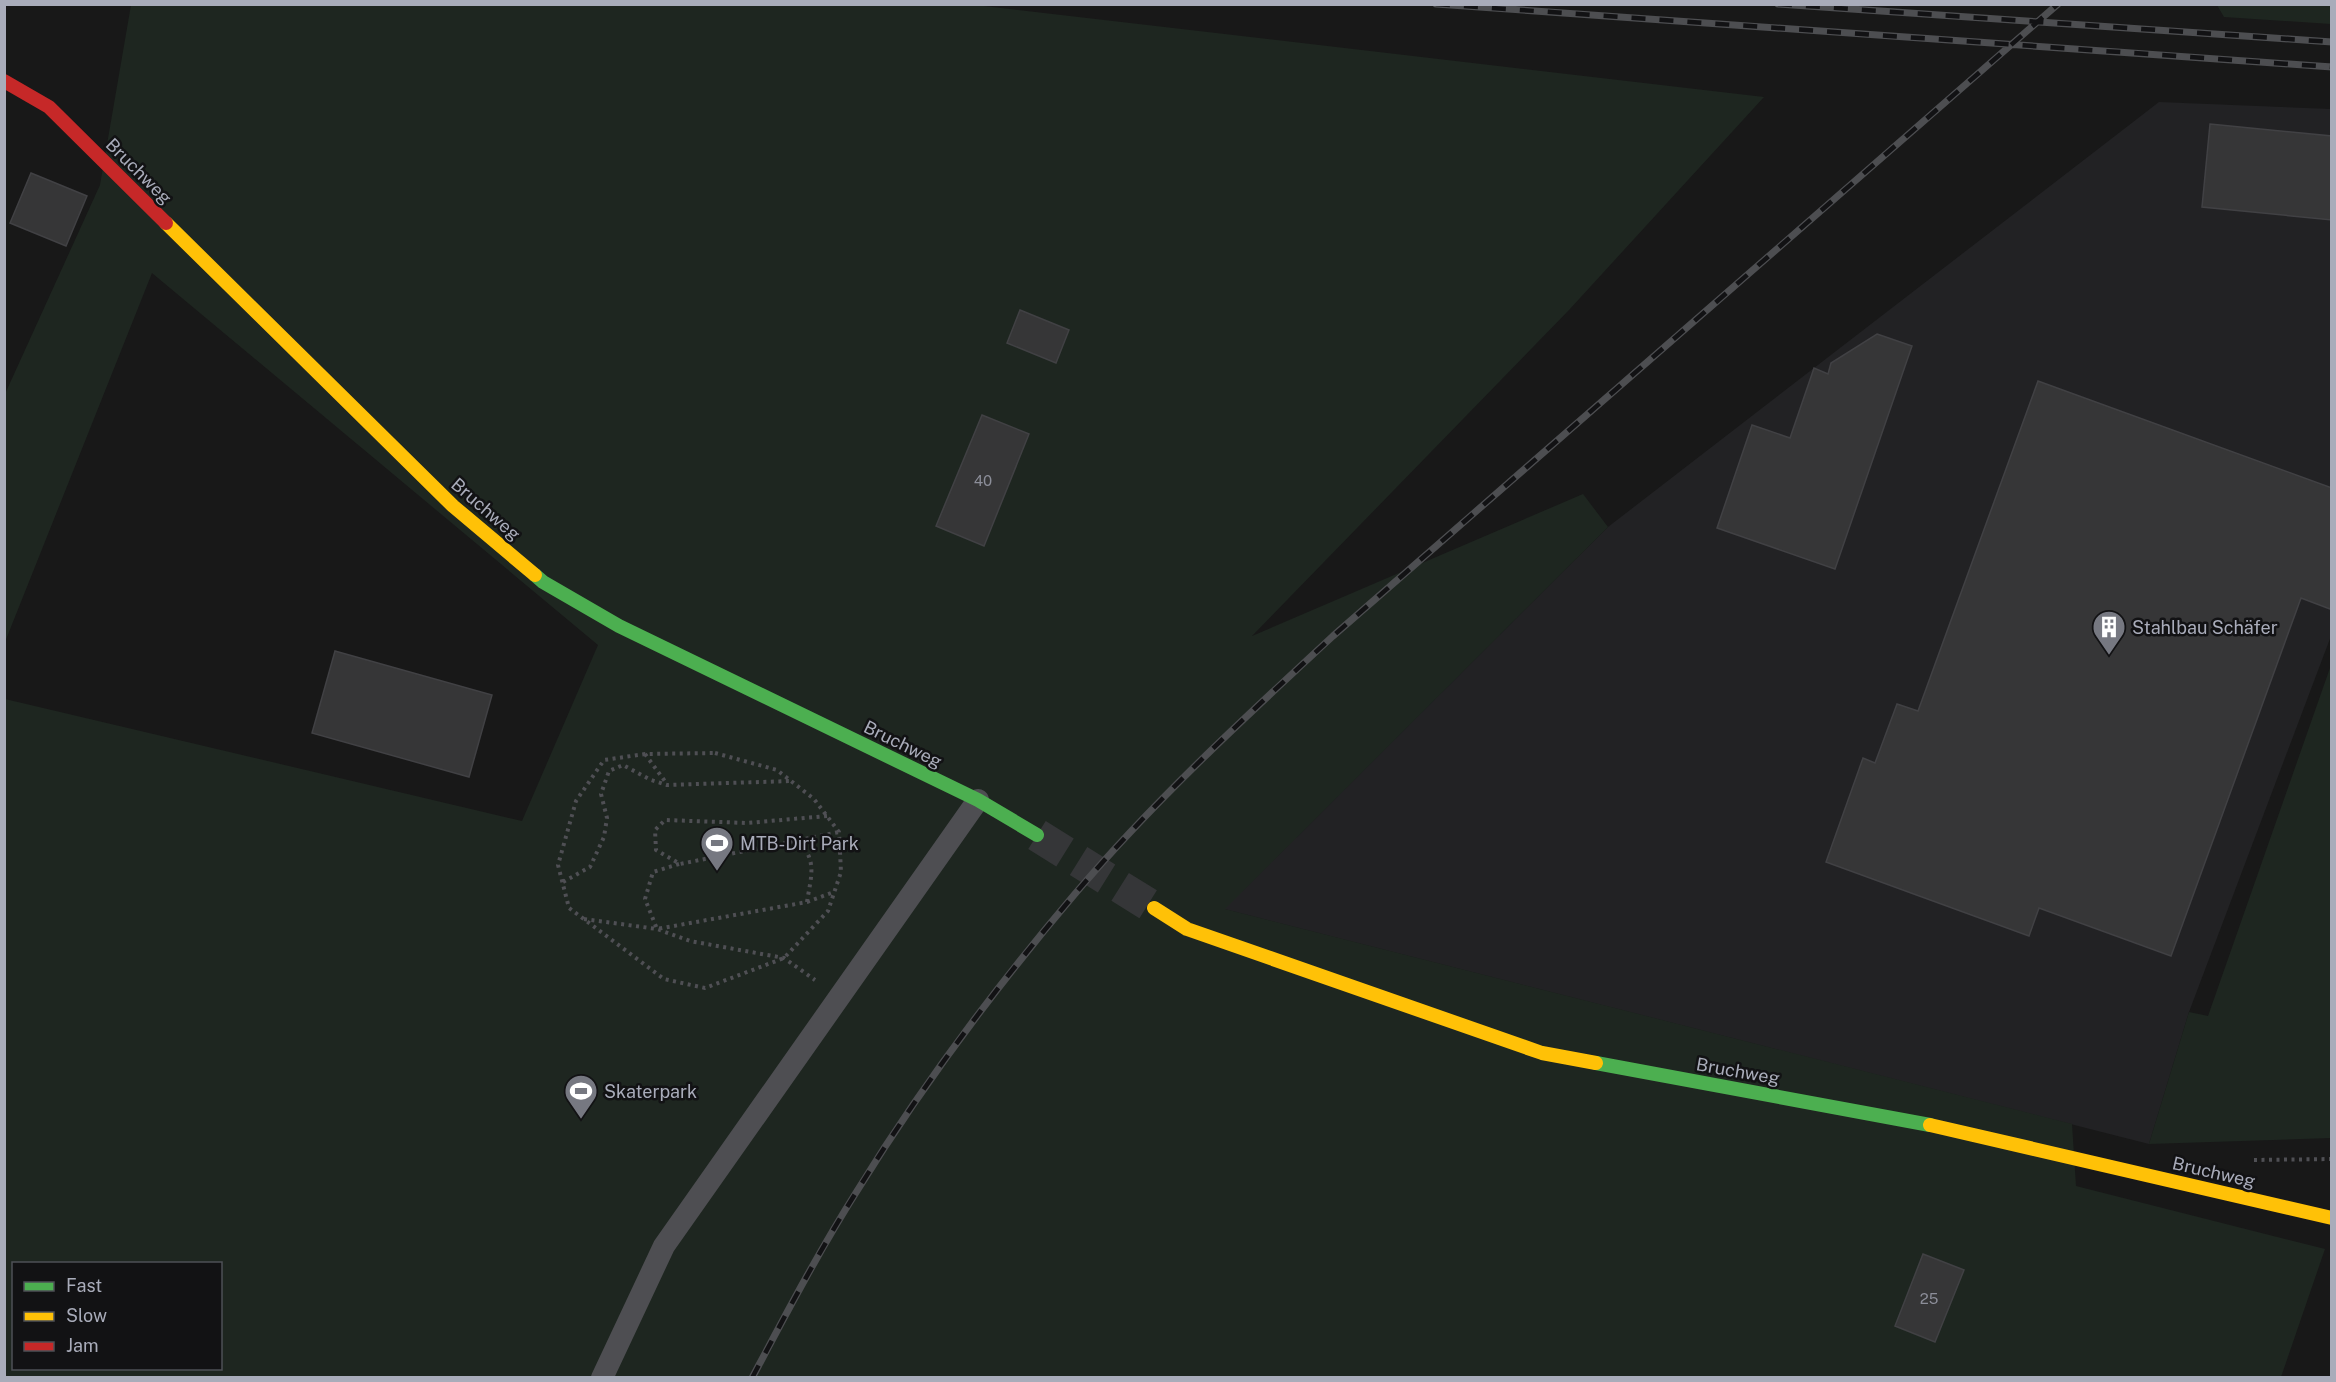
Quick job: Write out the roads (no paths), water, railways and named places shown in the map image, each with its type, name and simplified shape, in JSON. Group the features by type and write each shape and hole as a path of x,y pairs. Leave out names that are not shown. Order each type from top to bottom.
{"street":[{"name":"Bruchweg","path":"4,81 49,107 453,506 543,582 619,626 978,800 1037,836"},
{"name":"Bruchweg","path":"1154,908 1187,929 1542,1053 1943,1127 2331,1218"}],"lane":[{"path":"602,1377 664,1246 978,800"}],"tunnel":[{"path":"1037,835 1154,908"}],"railway":[{"path":"1436,4 2332,67"},
{"path":"1778,4 2332,42"},
{"path":"752,1378 843,1214 881,1152 933,1076 987,1002 1045,930 1135,827 1232,730 1333,636 2058,4"}],"place":[{"name":"Stahlbau Schäfer","path":"2109,656"},
{"name":"MTB-Dirt Park","path":"717,872"},
{"name":"Skaterpark","path":"581,1120"}]}
